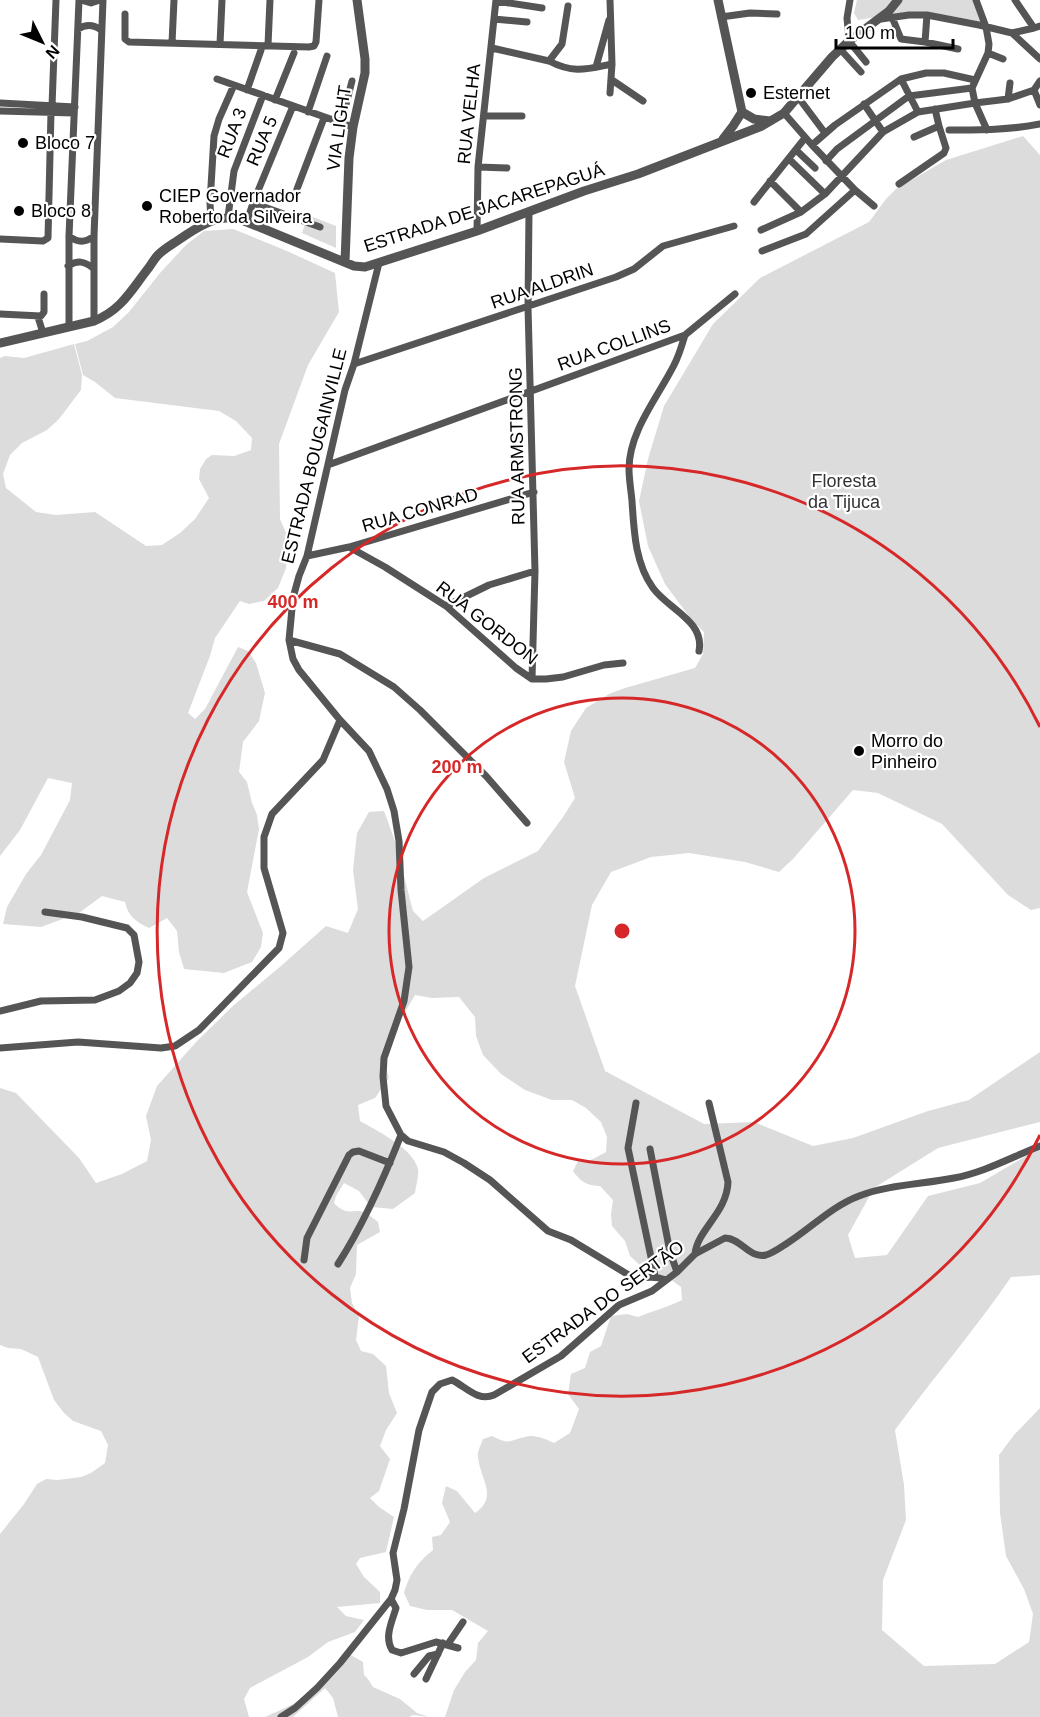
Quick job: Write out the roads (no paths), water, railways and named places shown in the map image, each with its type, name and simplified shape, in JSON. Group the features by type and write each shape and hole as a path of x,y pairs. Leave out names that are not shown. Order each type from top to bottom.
{"street":[{"path":"0,239 45,241 48,238 56,0"},
{"path":"69,326 69,236 80,0 91,3 101,0 93,268 94,321"},
{"path":"172,43 174,0"},
{"path":"220,44 222,0"},
{"path":"268,45 270,0"},
{"path":"125,14 125,39 127,41 309,47 314,46 316,42 319,0"},
{"name":"VIA LIGHT","path":"345,262 349,158 353,127 365,73 357,0"},
{"path":"496,0 542,8"},
{"name":"RUA VELHA","path":"477,231 478,167 496,0"},
{"path":"610,0 612,64 610,93"},
{"path":"718,0 742,112 720,142"},
{"path":"850,0 849,41 866,62"},
{"name":"ESTRADA DE JACAREPAGUÁ","path":"0,343 94,321 108,315 118,308 158,255 196,227 211,221 228,217 247,221 360,267 477,231 584,191 638,174 770,122 784,113 849,41 898,0"},
{"path":"976,0 986,27 989,44 988,53 972,88 975,103 987,130"},
{"path":"878,19 927,15 1012,33 1037,27 1015,0"},
{"path":"549,61 562,44 568,6"},
{"path":"721,17 750,13 777,14"},
{"path":"596,67 610,14"},
{"path":"925,42 927,15"},
{"path":"892,17 900,38 958,49"},
{"path":"494,19 528,22"},
{"path":"848,24 862,32"},
{"path":"78,29 89,25 101,30"},
{"path":"1012,33 1040,58"},
{"path":"492,48 549,61 576,70 612,64"},
{"path":"247,90 261,50"},
{"path":"840,50 861,72"},
{"path":"275,100 294,53"},
{"path":"988,53 1003,59"},
{"path":"308,112 327,56"},
{"path":"812,145 825,132 901,79 926,73 944,73 975,80"},
{"path":"217,79 353,127"},
{"path":"901,79 918,112"},
{"path":"612,80 643,101"},
{"path":"341,124 352,81"},
{"path":"760,230 801,212 825,194 883,132 918,112 1008,99 1034,90 1040,81"},
{"path":"1008,99 1010,83"},
{"path":"211,221 214,136 234,85"},
{"path":"826,161 837,149 909,96 972,88"},
{"path":"1034,90 1040,105"},
{"name":"RUA 3","path":"228,217 234,171 262,95"},
{"path":"798,97 825,132"},
{"path":"0,103 75,110"},
{"path":"864,104 883,132"},
{"name":"RUA 5","path":"247,221 293,106"},
{"path":"0,111 52,109"},
{"path":"899,184 944,153 946,148 935,109"},
{"path":"742,112 754,119 770,122"},
{"path":"784,113 841,177 874,206"},
{"path":"484,116 522,116"},
{"path":"297,189 324,118"},
{"path":"949,130 1023,128 1040,124"},
{"path":"914,137 939,126"},
{"path":"754,202 805,138"},
{"path":"796,150 815,168"},
{"path":"789,159 825,194"},
{"path":"478,167 507,168"},
{"path":"770,181 801,212"},
{"path":"762,251 806,234 855,190"},
{"path":"253,203 320,227"},
{"name":"RUA ARMSTRONG","path":"529,212 528,307 535,571 532,679"},
{"name":"RUA ALDRIN","path":"354,364 616,277 634,269 663,246 734,226"},
{"path":"69,236 80,242 94,236"},
{"path":"68,266 82,262 93,268"},
{"name":"ESTRADA BOUGAINVILLE","path":"379,263 354,364 345,390 308,556 293,598 289,640 293,659 299,670 375,760 394,811 399,841 401,890 410,967 404,1001 384,1058 383,1077 386,1106 401,1135"},
{"path":"0,314 38,317 43,315 44,294"},
{"path":"685,335 735,294"},
{"path":"38,317 42,333"},
{"name":"RUA COLLINS","path":"328,465 685,335"},
{"name":"RUA COLLINS","path":"685,335 676,363 642,423 634,442 629,468 638,554 643,572 661,599 684,617 698,633 699,651"},
{"name":"RUA CONRAD","path":"349,547 534,492"},
{"path":"308,556 349,547"},
{"name":"RUA GORDON","path":"349,547 446,606 516,668 532,679 554,678 604,665 623,663"},
{"path":"446,606 489,585 535,571"},
{"path":"289,640 340,654 394,687 486,776 527,823"},
{"path":"0,1048 78,1042 161,1048 176,1046 199,1030 279,948 282,941 282,927 264,868 264,837 272,814 323,760 340,720"},
{"path":"0,1011 41,1002 94,1000 119,992 137,973 139,962 134,935 127,928 82,917 45,912"},
{"path":"636,1103 628,1148 655,1276"},
{"path":"695,1254 697,1244 721,1209 728,1190 709,1103"},
{"path":"338,1264 390,1163 401,1135 408,1141 444,1152 464,1163 489,1180 548,1232 571,1240 636,1278 655,1276 666,1281"},
{"name":"ESTRADA DO SERTÃO","path":"391,1599 396,1590 393,1553 405,1509 418,1430 432,1392 440,1384 452,1380 481,1397 494,1395 561,1356 620,1305 652,1290 677,1272 695,1254 726,1238 736,1240 760,1256 767,1255 842,1204 860,1195 956,1178 1040,1146"},
{"path":"650,1149 670,1252 677,1272"},
{"path":"304,1260 307,1238 349,1155 359,1151 390,1163"},
{"path":"281,1717 317,1688 391,1599 396,1608 387,1638 392,1650 401,1653 436,1642 458,1648"},
{"path":"426,1679 438,1654 463,1622"},
{"path":"414,1674 429,1656 438,1654"}],"place":[{"name":"Esternet","path":"751,93"},
{"name":"Bloco 7","path":"23,143"},
{"name":"CIEP Governador Roberto da Silveira","path":"147,206"},
{"name":"Bloco 8","path":"19,211"},
{"name":"Morro do Pinheiro","path":"859,751"}],"park label":[{"name":"Floresta da Tijuca","path":"844,491"}]}
